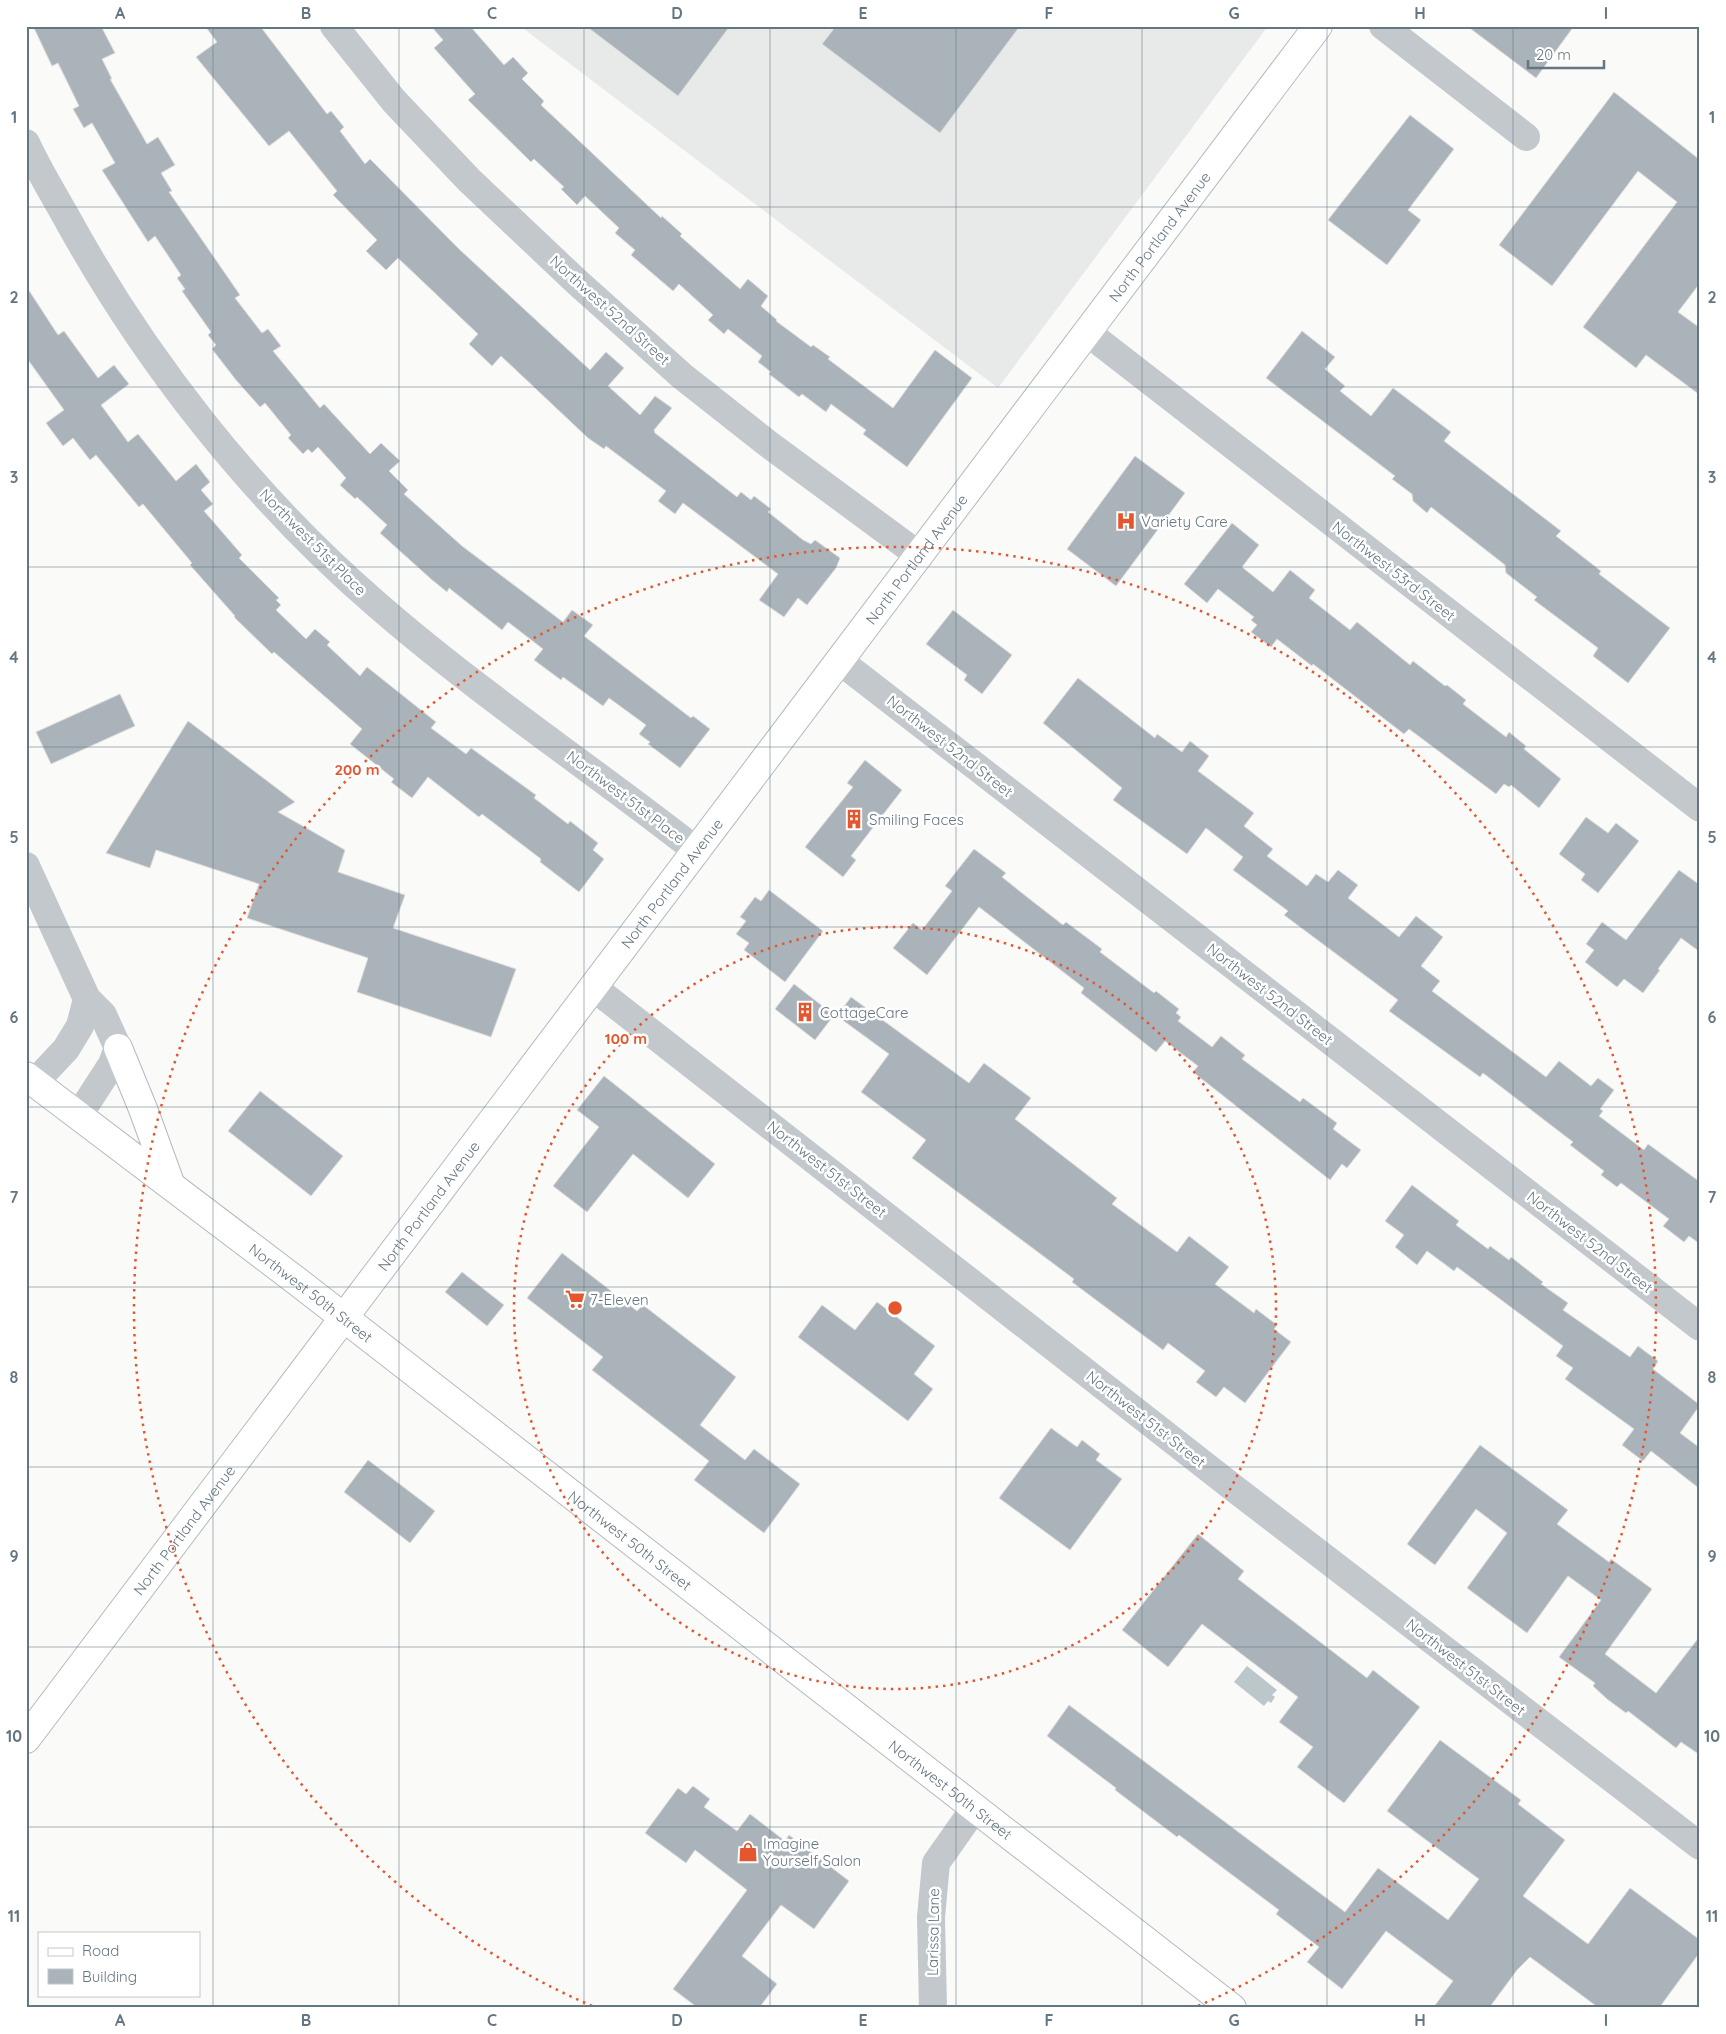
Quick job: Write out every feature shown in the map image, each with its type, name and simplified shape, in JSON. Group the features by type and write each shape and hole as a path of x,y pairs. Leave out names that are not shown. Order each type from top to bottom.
{"main road":[{"name":"North Portland Avenue","path":"26,1739 841,662 1318,26"},
{"path":"118,1048 170,1183"},
{"name":"Northwest 50th Street","path":"31,1079 170,1183 1232,2008"}],"street":[{"name":"Northwest 52nd Street","path":"334,26 394,101 469,180 577,282 713,400 766,443 920,556"},
{"path":"1383,26 1526,137"},
{"name":"Northwest 51st Place","path":"26,143 83,248 146,349 234,460 319,551 374,603 440,657 697,851"},
{"name":"Northwest 53rd Street","path":"1088,334 1700,808"},
{"name":"Northwest 52nd Street","path":"841,662 1700,1327"},
{"path":"26,866 87,999 103,1015 118,1048 112,1064 79,1115"},
{"name":"Northwest 51st Street","path":"594,988 1235,1489 1700,1846"},
{"path":"31,1079 55,1063 80,1026 87,999"},
{"name":"Larissa Lane","path":"933,2008 930,1917 936,1863 974,1808"}],"shaded area":[{"path":"520,26 1268,26 998,388"},
{"path":"1247,1666 1277,1690 1272,1695 1275,1697 1271,1703 1268,1701 1264,1706 1234,1682"}],"building":[{"path":"33,26 101,26 115,53 102,59 112,79 110,79 147,144 158,137 175,165 161,173 172,191 169,192 240,295 235,298 262,333 268,329 281,346 273,351 320,408 324,404 370,454 381,443 400,461 389,471 408,490 404,494 462,546 563,622 572,610 593,625 584,636 691,718 693,716 710,729 680,768 648,744 650,742 639,734 646,725 609,698 603,706 563,677 561,680 534,660 543,649 508,622 502,630 449,588 447,592 431,579 380,533 387,525 357,497 355,499 340,485 346,478 318,447 312,453 308,449 303,454 288,438 291,435 265,403 260,407 236,380 212,349 216,345 208,335 211,332 182,291 185,289 177,278 181,275 155,236 148,242 102,170 115,163 92,123 84,128 73,109 79,106 58,63 52,66"},
{"path":"205,26 260,26 327,114 331,111 344,127 340,131 365,164 370,159 459,249 590,370 606,352 624,368 608,386 640,415 655,396 672,408 654,430 655,433 737,497 741,492 751,500 754,496 771,509 768,512 803,540 811,544 815,540 840,558 836,568 807,605 798,598 784,617 759,600 778,574 683,503 675,514 658,501 666,491 606,446 604,449 588,438 501,356 492,366 469,344 478,334 398,258 386,270 366,251 377,240 333,195 337,191 289,131 269,146 196,57 217,42"},
{"path":"431,26 470,26 504,65 513,57 528,73 522,79 544,101 541,105 661,218 662,216 682,234 680,236 740,289 748,279 768,296 761,306 776,321 811,347 813,345 830,357 828,359 893,408 935,350 972,378 907,467 863,434 866,430 831,404 826,412 802,394 799,397 769,374 771,372 758,362 762,356 728,329 724,334 708,320 713,315 679,284 673,291 631,255 635,250 615,233 619,228 585,196 577,205 561,189 564,187 534,159 531,162 468,100 475,94 434,48 443,40"},
{"path":"586,26 730,26 678,96"},
{"path":"836,26 1020,26 940,133 822,44"},
{"path":"1467,26 1574,26 1536,78"},
{"path":"1614,92 1700,160 1700,283 1678,312 1700,328 1700,395 1646,355 1636,368 1583,327 1677,202 1638,171 1552,286 1499,245"},
{"path":"1410,115 1454,149 1408,210 1421,220 1387,265 1328,220"},
{"path":"26,286 58,335 64,331 98,378 114,365 129,384 101,405 128,442 138,434 176,481 196,464 210,482 201,490 213,504 204,511 242,555 239,558 279,598 276,600 281,605 276,610 306,639 315,629 330,642 327,645 360,676 367,667 436,722 431,728 466,754 471,748 536,795 534,798 568,824 570,821 598,843 593,850 604,859 579,892 540,862 541,859 482,814 479,817 428,777 412,798 391,782 394,779 350,744 362,729 274,652 272,654 234,617 190,565 192,563 143,504 139,507 96,455 90,460 73,438 63,446 46,423 64,410 26,357"},
{"path":"1302,331 1335,357 1325,369 1345,386 1340,391 1371,416 1393,388 1451,432 1444,441 1561,531 1556,536 1601,571 1599,574 1670,628 1628,683 1593,656 1598,648 1534,600 1537,597 1506,573 1505,565 1431,507 1427,513 1413,501 1412,494 1392,479 1395,476 1266,378"},
{"name":"Variety Care","path":"1135,456 1185,493 1116,586 1067,549"},
{"path":"1232,523 1259,545 1242,567 1273,592 1290,570 1315,590 1309,598 1350,630 1357,622 1410,665 1413,661 1445,686 1447,685 1466,700 1463,704 1506,737 1509,732 1526,746 1524,749 1561,779 1539,808 1511,785 1509,787 1504,784 1496,794 1409,729 1404,734 1313,664 1312,666 1277,639 1271,647 1251,632 1257,625 1251,620 1254,617 1218,589 1207,603 1184,584"},
{"path":"953,610 1012,655 982,694 964,680 967,675 926,644"},
{"path":"1078,678 1155,738 1157,734 1182,752 1190,741 1209,756 1198,771 1254,813 1244,826 1273,849 1267,856 1307,886 1316,874 1328,882 1338,870 1358,885 1348,898 1399,937 1416,916 1443,937 1421,966 1440,981 1432,991 1546,1077 1559,1061 1591,1086 1598,1078 1614,1090 1600,1109 1603,1111 1599,1116 1644,1150 1648,1144 1700,1182 1700,1244 1689,1236 1684,1242 1663,1226 1669,1219 1621,1183 1617,1187 1601,1175 1604,1171 1570,1145 1573,1142 1483,1073 1480,1077 1389,1011 1398,1000 1284,915 1288,911 1233,870 1243,857 1206,828 1187,854 1113,800 1122,788 1043,723"},
{"path":"120,694 135,726 51,764 36,732"},
{"path":"188,721 295,802 278,812 345,850 338,872 405,895 393,928 516,969 491,1037 357,992 368,958 247,918 259,884 156,850 150,868 106,853"},
{"name":"Smiling Faces","path":"865,760 902,790 851,856 856,860 843,877 805,847 853,787 847,783"},
{"path":"1586,817 1608,833 1616,823 1639,841 1598,893 1581,880 1585,874 1559,854"},
{"path":"974,849 1006,873 1002,877 1027,897 1063,925 1066,922 1102,949 1100,952 1154,993 1156,991 1179,1009 1176,1013 1181,1017 1178,1021 1212,1047 1221,1036 1245,1055 1242,1059 1300,1102 1303,1098 1337,1123 1333,1129 1361,1150 1347,1168 1342,1164 1330,1180 1193,1072 1198,1066 1165,1041 1156,1052 1081,993 1084,988 979,907 927,975 893,948 913,923 922,930 952,891 945,886"},
{"path":"1679,870 1700,885 1700,952 1681,938 1643,993 1624,979 1617,987 1585,962 1594,950 1586,944 1602,922 1626,940"},
{"path":"769,890 823,931 785,982 744,950 749,943 736,934 746,921 740,917 755,897 761,901"},
{"name":"CottageCare","path":"794,984 834,1015 815,1040 775,1009"},
{"path":"851,997 969,1083 984,1063 1031,1098 1015,1119 1117,1198 1112,1204 1177,1252 1189,1236 1229,1267 1215,1284 1254,1313 1256,1309 1277,1325 1274,1329 1291,1342 1245,1403 1224,1387 1216,1397 1196,1382 1205,1371 1168,1343 1163,1350 1072,1282 1074,1279 912,1158 926,1140 861,1092 889,1054 837,1016"},
{"path":"604,1076 715,1164 688,1198 633,1154 587,1212 553,1186 599,1127 577,1110"},
{"path":"260,1091 343,1156 311,1196 228,1131"},
{"path":"1412,1185 1459,1221 1456,1225 1488,1249 1490,1246 1509,1260 1511,1257 1543,1282 1541,1284 1568,1303 1563,1310 1630,1357 1638,1346 1658,1361 1653,1369 1700,1405 1680,1433 1700,1448 1700,1489 1651,1451 1643,1461 1622,1445 1634,1429 1565,1379 1573,1368 1556,1356 1563,1346 1457,1267 1454,1271 1427,1251 1417,1265 1395,1247 1404,1235 1385,1221"},
{"path":"562,1253 637,1311 643,1305 736,1377 700,1425 745,1460 754,1449 800,1484 764,1533 694,1480 709,1461 592,1370 603,1357 527,1298"},
{"path":"462,1272 504,1305 487,1326 445,1292"},
{"path":"877,1302 935,1346 914,1374 933,1389 908,1421 798,1337 822,1305 855,1330"},
{"path":"1051,1428 1077,1447 1082,1440 1100,1454 1096,1460 1122,1479 1070,1550 999,1498"},
{"path":"1480,1445 1568,1510 1557,1524 1609,1562 1611,1559 1652,1589 1605,1654 1656,1693 1700,1636 1700,1755 1681,1742 1676,1748 1628,1711 1626,1713 1607,1699 1593,1686 1595,1683 1559,1657 1601,1600 1568,1576 1527,1633 1467,1588 1507,1533 1476,1509 1435,1565 1407,1544"},
{"path":"368,1460 435,1511 410,1543 344,1492"},
{"path":"1198,1534 1244,1571 1238,1579 1367,1678 1373,1670 1420,1707 1344,1803 1297,1767 1313,1747 1279,1722 1298,1697 1202,1624 1168,1667 1122,1630"},
{"path":"1069,1705 1345,1912 1378,1868 1448,1920 1479,1879 1387,1811 1440,1740 1521,1800 1518,1804 1565,1840 1523,1896 1588,1944 1630,1888 1700,1940 1700,1952 1659,2008 1599,2008 1530,1957 1517,1970 1489,2008 1433,2008 1453,1981 1386,1931 1342,1989 1307,1962 1319,1947 1276,1914 1279,1910 1179,1835 1177,1837 1047,1736"},
{"path":"693,1786 710,1799 704,1807 737,1831 750,1814 785,1841 789,1835 849,1881 814,1929 781,1905 742,1956 777,1984 759,2008 698,2008 673,1989 747,1890 695,1850 686,1863 645,1833 678,1788 686,1794"}],"place":[{"name":"Variety Care","path":"1126,521"},
{"name":"Smiling Faces","path":"854,819"},
{"name":"CottageCare","path":"805,1012"},
{"name":"7-Eleven","path":"575,1299"},
{"name":"Imagine Yourself Salon","path":"748,1852"}]}
